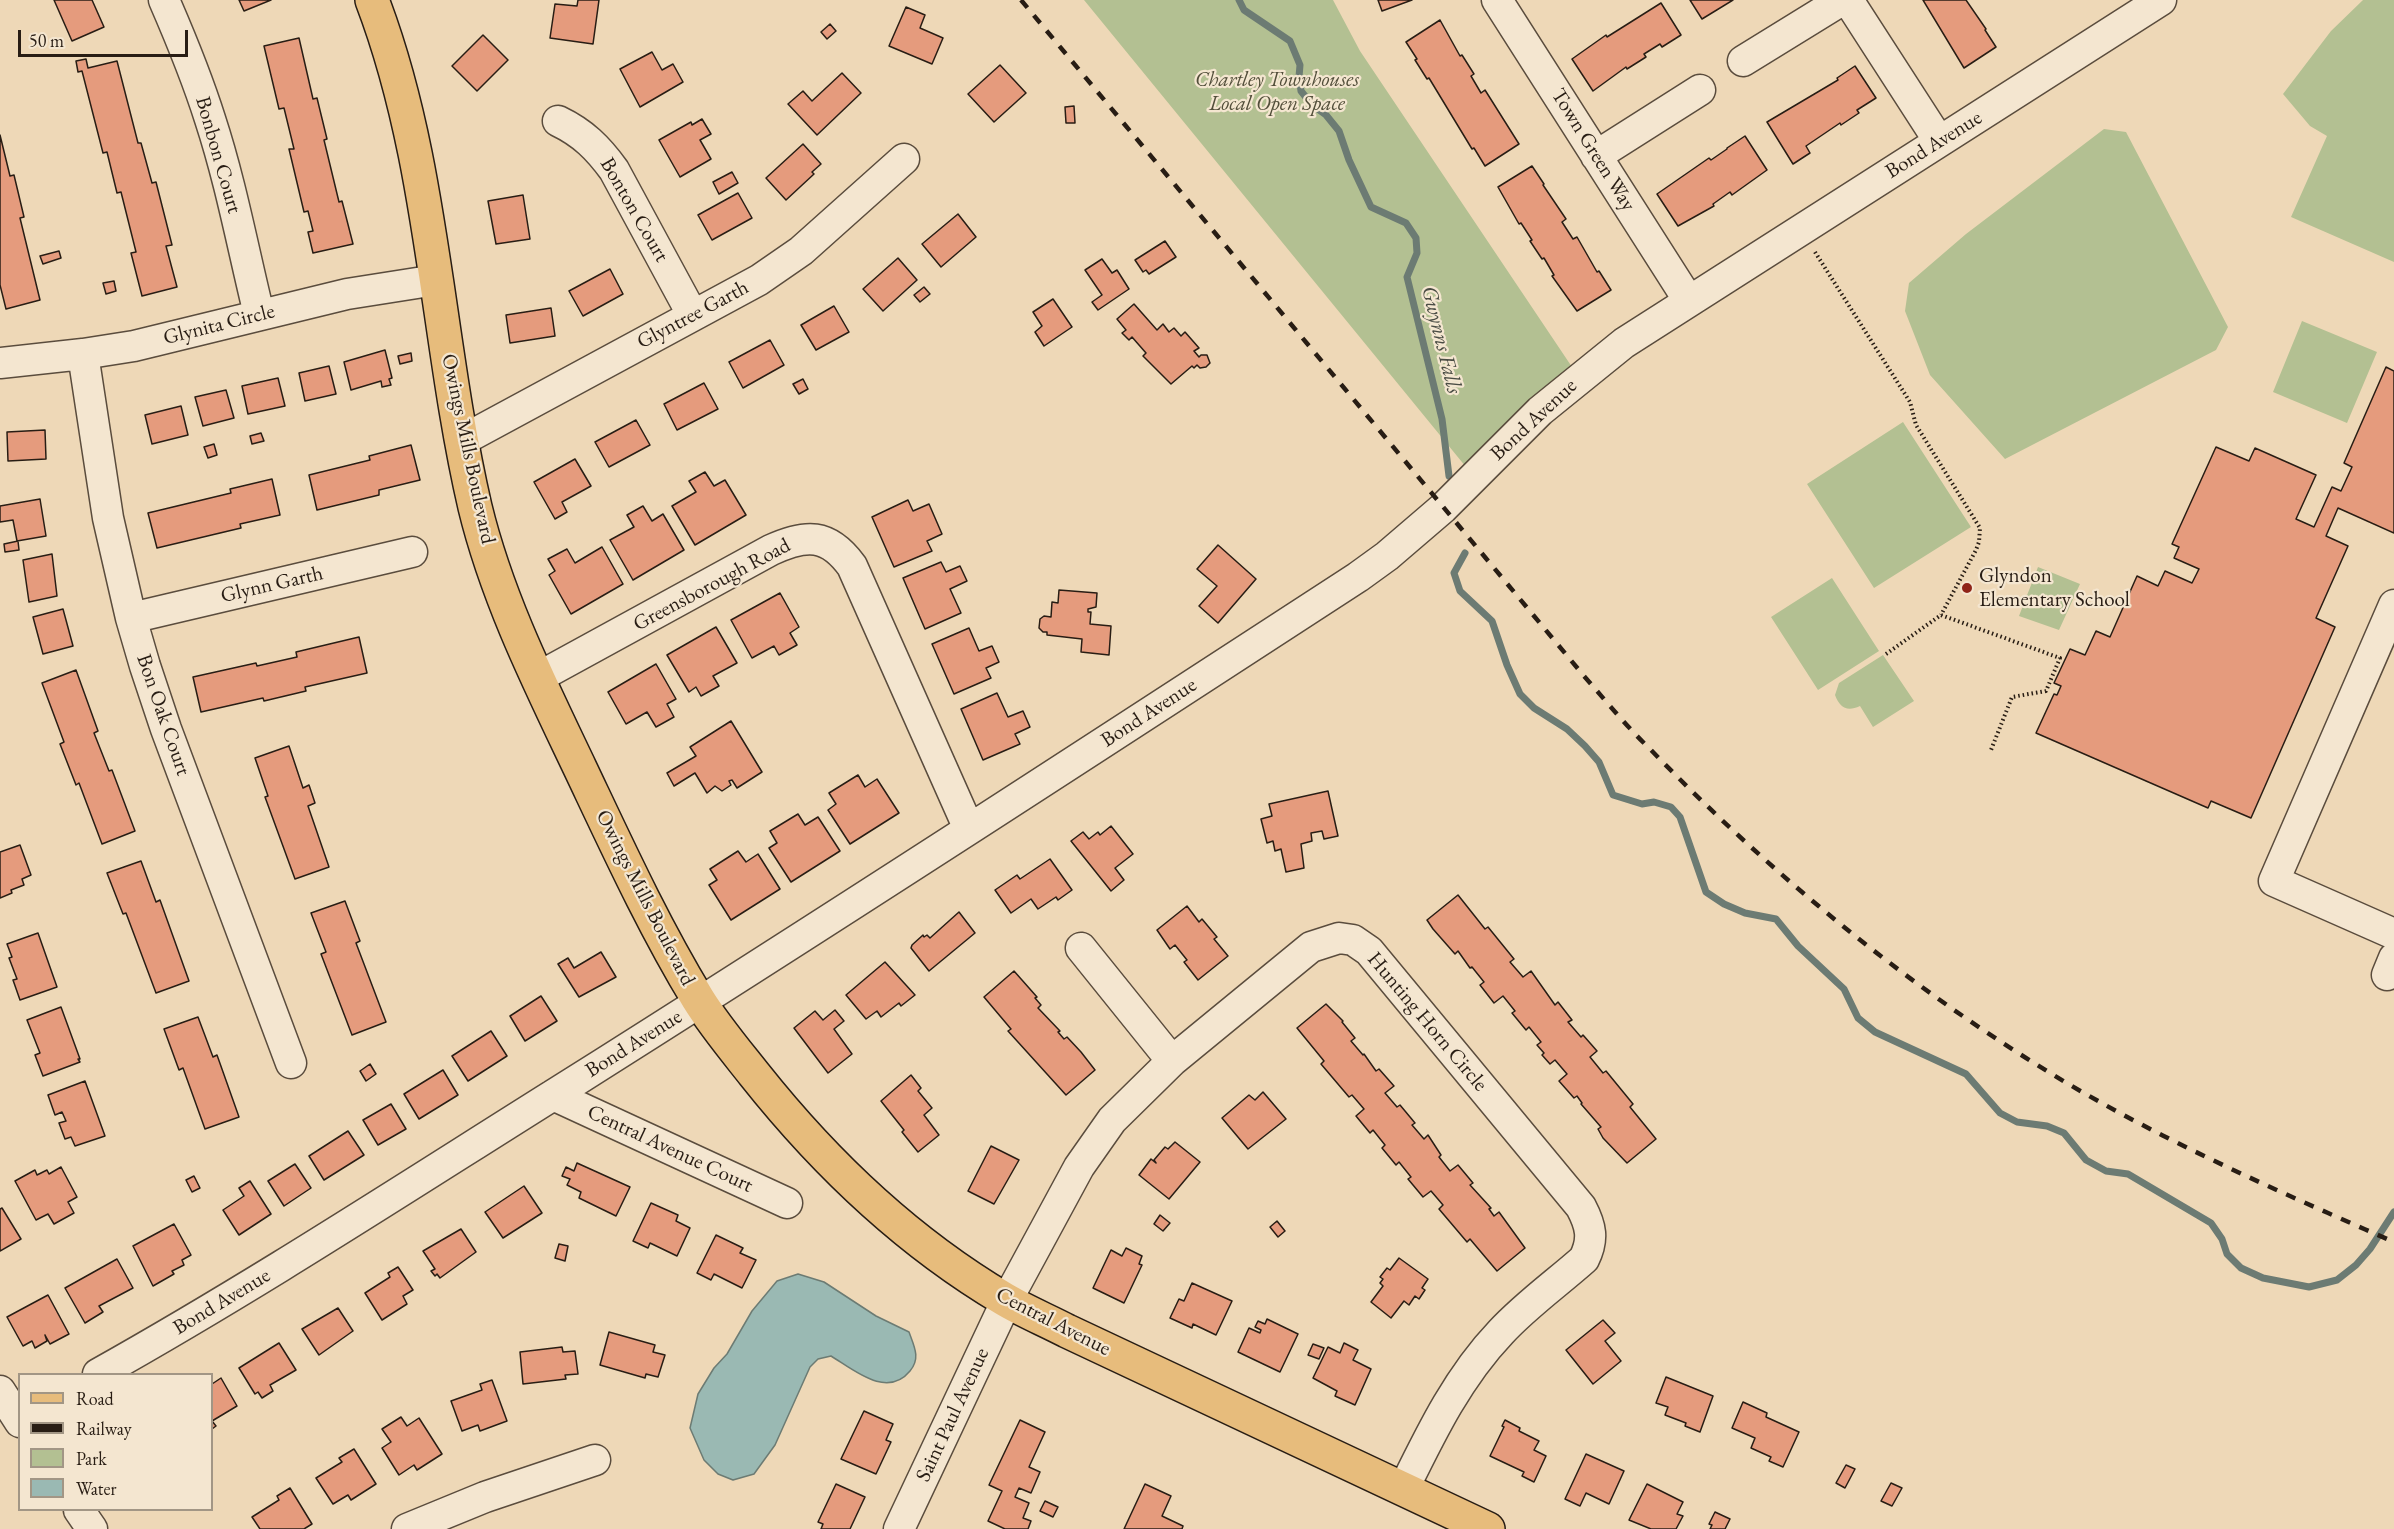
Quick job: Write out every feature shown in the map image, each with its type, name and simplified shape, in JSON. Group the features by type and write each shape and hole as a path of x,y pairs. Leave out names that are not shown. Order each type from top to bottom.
{"main road":[{"name":"Owings Mills Boulevard","path":"372,0 381,23 416,157 461,441 476,510 495,572 537,678 647,906 700,1002"},
{"name":"Central Avenue","path":"700,1002 770,1094 829,1158 900,1224 934,1251 1007,1300 1067,1331 1488,1529"}],"street":[{"name":"Bonbon Court","path":"164,0 211,121 259,314"},
{"name":"Town Green Way","path":"1497,0 1689,301"},
{"path":"1743,62 1842,0"},
{"path":"1848,0 1939,141"},
{"name":"Bond Avenue","path":"100,1373 233,1296 553,1095 1347,584 1387,556 1443,508 1540,411 1624,343 2161,0"},
{"path":"1596,156 1700,90"},
{"name":"Bonton Court","path":"558,121 578,131 591,142 614,170 692,314"},
{"name":"Glyntree Garth","path":"461,441 692,314 759,280 801,251 904,159"},
{"name":"Glynita Circle","path":"0,363 83,354 193,333 259,314 347,294 436,280"},
{"name":"Bon Oak Court","path":"83,354 108,518 131,618 166,729 291,1063"},
{"name":"Greensborough Road","path":"537,678 771,550 789,542 808,538 828,542 842,552 852,566 969,829"},
{"name":"Glynn Garth","path":"131,618 412,552"},
{"path":"2394,605 2274,881 2394,934"},
{"name":"Hunting Horn Circle","path":"1007,1300 1078,1167 1112,1120 1172,1061 1311,947 1339,938 1353,940 1369,951 1581,1207 1592,1234 1590,1247 1584,1259 1501,1332 1471,1368 1437,1420 1404,1488"},
{"path":"1081,948 1172,1061"},
{"name":"Central Avenue Court","path":"553,1095 788,1203"},
{"name":"Saint Paul Avenue","path":"899,1529 1007,1300"},
{"path":"0,1391 18,1419"},
{"path":"0,1436 18,1423"},
{"path":"407,1529 485,1497 595,1460"},
{"path":"80,1511 92,1529"}],"path":[{"path":"1815,252 1910,402 1916,425 1980,528 1976,550 1941,615 1886,654"},
{"path":"1941,615 2060,658 2046,691 2012,697 1990,750"}],"green space":[{"name":"Chartley Townhouses Local Open Space","path":"1084,0 1333,0 1360,51 1572,367 1466,467"},
{"path":"2363,0 2394,0 2394,262 2291,217 2327,136 2310,126 2283,94 2331,31"},
{"path":"2104,129 2126,132 2228,327 2216,350 2005,459 1930,375 1905,311 1909,283 1966,234"},
{"path":"2302,321 2377,352 2347,423 2273,392"},
{"path":"1903,422 1971,527 1874,588 1807,484"},
{"path":"2038,567 2080,584 2059,630 2019,616"},
{"path":"1832,578 1879,651 1818,690 1771,617"},
{"path":"1883,655 1914,701 1873,727 1860,706 1851,709 1844,708 1835,695 1839,683"}],"water":[{"path":"798,1274 824,1282 876,1316 909,1332 916,1352 915,1361 910,1371 901,1379 881,1382 860,1374 831,1356 818,1359 810,1367 775,1445 754,1474 733,1480 718,1474 704,1460 690,1428 698,1394 714,1368 727,1354 752,1311 777,1281"}],"building":[{"path":"54,0 92,0 104,27 72,41"},
{"path":"239,0 271,0 244,11"},
{"path":"578,0 599,0 593,44 550,38 555,4 577,6"},
{"path":"1378,0 1412,0 1382,11"},
{"path":"1690,0 1733,0 1702,19"},
{"path":"1923,0 1966,0 1996,47 1964,68"},
{"path":"1661,3 1681,35 1662,47 1660,44 1644,54 1646,57 1627,69 1626,67 1593,91 1572,59 1606,35 1607,37"},
{"path":"906,7 925,15 920,28 943,38 932,64 889,46"},
{"path":"1440,20 1460,56 1462,55 1474,74 1471,76 1481,93 1485,90 1519,144 1485,166 1474,148 1472,149 1429,78 1427,79 1406,42"},
{"path":"830,24 836,31 827,39 821,32"},
{"path":"483,35 508,60 477,91 452,66"},
{"path":"299,38 313,99 317,98 327,139 324,140 339,202 342,201 353,244 313,253 308,232 313,231 308,211 304,212 289,149 294,149 284,108 279,109 264,46"},
{"path":"652,52 662,70 673,64 683,82 640,107 620,69"},
{"path":"86,59 88,68 117,61 138,143 141,143 152,183 156,182 172,245 166,246 177,287 142,296 131,253 136,252 121,192 117,193 107,152 103,153 82,71 78,72 76,61"},
{"path":"1000,65 1026,93 994,122 968,94"},
{"path":"1855,66 1876,98 1857,110 1859,113 1806,146 1810,153 1793,164 1767,122 1838,80 1837,78"},
{"path":"842,73 861,93 817,135 788,104 803,91 812,101"},
{"path":"1074,106 1075,123 1066,123 1065,107"},
{"path":"702,119 711,134 700,140 711,159 680,177 659,140 691,122 692,125"},
{"path":"0,135 10,176 14,175 24,217 20,218 40,300 6,309 0,285"},
{"path":"1745,136 1767,170 1732,195 1730,192 1713,204 1714,206 1678,226 1657,194"},
{"path":"803,144 821,164 812,172 814,174 786,200 766,178"},
{"path":"1532,166 1566,219 1562,222 1573,239 1577,237 1597,272 1599,271 1611,290 1577,311 1552,276 1554,275 1544,258 1542,259 1530,241 1532,240 1521,223 1519,224 1498,187"},
{"path":"732,172 738,183 719,194 713,182"},
{"path":"738,193 752,218 712,240 698,215"},
{"path":"523,195 530,239 496,244 488,201"},
{"path":"958,214 976,237 941,267 922,244"},
{"path":"1165,241 1176,257 1149,274 1146,270 1143,272 1135,260"},
{"path":"59,251 61,258 43,264 40,256"},
{"path":"898,258 917,280 883,311 863,289"},
{"path":"1102,259 1112,273 1117,270 1129,289 1098,310 1092,302 1102,295 1085,270"},
{"path":"610,269 623,294 583,316 569,291"},
{"path":"114,281 116,291 106,294 103,283"},
{"path":"924,287 930,294 920,302 914,295"},
{"path":"1053,299 1072,327 1044,346 1035,332 1042,326 1033,312"},
{"path":"1134,304 1157,330 1163,324 1169,332 1174,328 1181,336 1185,332 1199,348 1194,351 1199,357 1207,355 1210,363 1200,368 1197,365 1194,368 1192,366 1171,384 1143,356 1146,353 1132,337 1129,340 1122,333 1126,330 1117,319"},
{"path":"834,306 849,332 816,350 801,325"},
{"path":"551,308 555,336 510,343 506,315"},
{"path":"770,340 784,365 743,388 729,362"},
{"path":"385,350 392,378 389,379 391,385 382,387 381,381 351,390 344,362"},
{"path":"411,353 412,361 400,364 398,356"},
{"path":"329,366 336,394 305,401 299,373"},
{"path":"2386,367 2394,371 2394,533 2338,508 2326,536 2348,546 2316,618 2335,627 2251,818 2211,801 2208,808 2036,733 2054,694 2057,695 2061,686 2054,683 2070,649 2085,655 2096,631 2110,637 2137,576 2158,586 2165,571 2192,583 2199,569 2174,558 2179,547 2172,544 2216,447 2249,461 2255,448 2316,475 2296,519 2314,527 2332,487 2341,491 2352,467 2344,463"},
{"path":"278,378 285,406 248,414 242,386"},
{"path":"803,379 808,389 799,394 793,384"},
{"path":"704,383 718,409 677,430 664,404"},
{"path":"226,390 234,418 203,426 195,397"},
{"path":"181,406 188,435 152,444 145,415"},
{"path":"636,420 650,445 609,467 595,442"},
{"path":"45,430 46,459 8,461 7,432"},
{"path":"261,433 264,441 252,444 250,436"},
{"path":"214,444 217,455 208,458 204,447"},
{"path":"411,445 420,480 379,490 379,495 317,510 309,475 370,460 369,456"},
{"path":"575,459 591,486 562,502 567,512 555,519 534,482"},
{"path":"705,472 714,486 725,480 746,515 695,545 672,506 696,492 689,481"},
{"path":"272,479 280,515 240,524 241,528 157,548 148,513 231,493 230,489"},
{"path":"40,499 46,536 17,541 13,520 0,522 0,506"},
{"path":"908,500 913,511 929,504 942,534 927,541 932,551 894,567 872,517"},
{"path":"643,506 652,521 663,514 684,550 633,580 610,540 634,527 627,515"},
{"path":"18,541 19,550 5,552 4,544"},
{"path":"1218,545 1256,579 1218,623 1199,606 1217,586 1197,569"},
{"path":"602,547 623,584 571,614 549,575 555,571 548,559 567,549 575,563"},
{"path":"52,554 57,596 29,602 23,560"},
{"path":"941,562 946,572 960,566 967,581 950,589 961,613 925,629 903,578"},
{"path":"1059,590 1097,593 1096,607 1088,609 1088,612 1091,612 1090,624 1111,626 1109,655 1081,652 1082,639 1047,635 1047,632 1039,628 1040,619 1044,616 1051,617 1052,602 1058,603"},
{"path":"780,593 799,627 790,633 797,645 779,655 774,646 752,658 731,620"},
{"path":"63,609 73,646 43,654 33,617"},
{"path":"716,627 737,663 713,676 719,686 701,696 696,687 689,692 667,655"},
{"path":"969,628 979,651 992,646 999,662 986,668 991,678 954,694 932,644"},
{"path":"359,637 367,673 305,687 306,691 264,701 263,698 201,712 193,677 256,663 257,666 297,657 296,652"},
{"path":"656,664 676,699 667,704 674,717 656,727 647,712 626,724 608,692"},
{"path":"76,670 98,731 94,733 109,771 112,770 135,831 102,844 79,783 76,785 60,744 64,742 42,683"},
{"path":"997,693 1008,717 1023,711 1030,727 1015,734 1020,744 983,760 961,709"},
{"path":"731,721 762,772 737,788 732,780 729,781 731,785 722,791 715,786 707,793 695,773 674,786 667,773 696,756 690,747"},
{"path":"289,746 303,788 309,785 315,803 308,806 329,867 295,879 265,797 268,796 255,758"},
{"path":"858,775 865,787 877,779 899,813 850,844 828,810 836,804 829,793"},
{"path":"1328,791 1338,836 1324,839 1322,831 1311,833 1312,841 1301,844 1304,868 1286,872 1281,849 1275,851 1273,841 1267,843 1261,819 1272,816 1269,804"},
{"path":"798,814 805,825 818,817 840,851 791,882 769,848 777,843 770,831"},
{"path":"1111,826 1133,854 1115,868 1124,880 1111,891 1071,841 1083,832 1089,839 1098,832 1100,835"},
{"path":"20,845 31,875 22,879 24,885 0,898 0,852"},
{"path":"738,851 746,862 758,854 780,889 731,920 709,885 717,880 710,869"},
{"path":"1050,859 1072,890 1058,900 1056,897 1038,909 1031,899 1011,913 995,890 1017,875 1020,879"},
{"path":"141,861 156,902 160,900 189,981 156,993 126,913 123,914 107,873"},
{"path":"1458,895 1485,929 1488,927 1514,959 1510,962 1523,977 1531,971 1555,1005 1558,1002 1572,1020 1568,1022 1597,1051 1590,1057 1603,1073 1606,1071 1633,1104 1630,1107 1656,1139 1627,1163 1603,1138 1598,1129 1601,1127 1577,1096 1574,1098 1559,1081 1567,1074 1555,1060 1550,1064 1542,1055 1544,1053 1537,1045 1541,1042 1529,1027 1526,1030 1512,1013 1515,1011 1503,996 1494,1003 1480,985 1484,982 1472,967 1470,968 1458,951 1455,954 1427,920"},
{"path":"345,901 360,941 356,943 386,1022 352,1035 321,954 326,952 311,913"},
{"path":"1187,906 1199,922 1202,919 1217,937 1214,939 1228,956 1198,980 1184,962 1187,960 1175,945 1170,949 1157,930"},
{"path":"959,912 975,933 929,971 911,948 912,945 923,935 930,938"},
{"path":"38,933 57,987 20,1000 13,980 17,979 9,958 12,957 7,944"},
{"path":"601,952 616,977 579,997 558,964 568,958 574,968"},
{"path":"885,962 915,995 901,1006 899,1003 881,1017 877,1011 866,1019 846,995"},
{"path":"1014,971 1037,997 1035,998 1041,1005 1038,1008 1060,1031 1058,1032 1064,1039 1067,1037 1081,1052 1095,1070 1066,1095 1008,1031 1011,1029 984,997"},
{"path":"541,996 557,1021 525,1041 510,1016"},
{"path":"1326,1004 1343,1021 1355,1038 1351,1041 1376,1071 1379,1069 1394,1086 1385,1093 1397,1107 1400,1105 1415,1123 1412,1125 1424,1139 1428,1135 1441,1155 1439,1157 1450,1171 1458,1165 1473,1183 1470,1185 1491,1208 1489,1209 1494,1216 1499,1212 1525,1248 1497,1271 1470,1239 1467,1242 1439,1209 1443,1205 1431,1191 1423,1197 1408,1179 1411,1177 1399,1162 1396,1165 1382,1148 1385,1145 1373,1130 1370,1133 1356,1116 1364,1109 1352,1095 1349,1097 1321,1064 1324,1061 1297,1028"},
{"path":"61,1007 80,1062 43,1076 35,1055 40,1053 27,1020"},
{"path":"835,1010 844,1021 834,1029 852,1054 828,1073 794,1028 815,1011 823,1020"},
{"path":"198,1017 213,1057 217,1055 239,1117 205,1129 183,1068 179,1070 164,1029"},
{"path":"491,1031 507,1056 468,1081 452,1056"},
{"path":"370,1064 376,1074 366,1081 360,1071"},
{"path":"443,1070 458,1095 419,1119 404,1094"},
{"path":"911,1075 921,1088 918,1091 932,1108 924,1115 939,1135 918,1152 881,1101"},
{"path":"85,1081 105,1136 75,1146 71,1137 65,1139 59,1123 66,1121 62,1112 55,1115 48,1095"},
{"path":"1263,1092 1286,1119 1248,1149 1222,1118 1249,1095 1255,1100"},
{"path":"391,1104 406,1129 378,1145 363,1120"},
{"path":"348,1131 364,1155 324,1180 309,1156"},
{"path":"1175,1142 1200,1162 1169,1199 1139,1175 1151,1159 1156,1163 1154,1160 1165,1147 1168,1149"},
{"path":"991,1146 1019,1160 994,1204 968,1191"},
{"path":"577,1163 630,1187 616,1216 579,1198 581,1192 567,1185 570,1179 562,1176 566,1167 574,1171"},
{"path":"295,1164 311,1188 284,1206 268,1181"},
{"path":"61,1167 77,1197 68,1202 74,1213 54,1224 48,1214 36,1220 15,1181 35,1170 37,1175 47,1170 49,1174"},
{"path":"194,1176 200,1188 192,1192 186,1180"},
{"path":"250,1181 271,1214 239,1235 223,1210 244,1196 239,1188"},
{"path":"524,1186 542,1213 503,1238 485,1212"},
{"path":"651,1203 678,1215 676,1221 690,1228 677,1256 650,1243 648,1248 633,1241"},
{"path":"2,1208 21,1239 0,1251 0,1209"},
{"path":"1160,1215 1170,1223 1163,1231 1154,1224"},
{"path":"1277,1221 1285,1231 1278,1237 1270,1227"},
{"path":"174,1224 191,1255 182,1260 184,1265 172,1271 174,1274 153,1286 133,1246"},
{"path":"461,1229 476,1252 440,1278 437,1274 435,1276 431,1271 435,1269 423,1251"},
{"path":"716,1235 743,1248 740,1253 756,1260 742,1288 714,1274 711,1280 697,1273"},
{"path":"559,1244 568,1246 565,1261 555,1258"},
{"path":"1126,1248 1142,1256 1139,1264 1142,1265 1124,1303 1093,1288 1111,1250 1122,1256"},
{"path":"1399,1258 1428,1279 1419,1299 1415,1296 1409,1305 1404,1301 1391,1318 1371,1302 1383,1286 1380,1283 1383,1279 1380,1277 1387,1268 1390,1270"},
{"path":"117,1259 133,1288 99,1306 103,1312 85,1323 65,1288"},
{"path":"398,1267 413,1290 403,1296 407,1304 382,1320 365,1293 390,1277 388,1273"},
{"path":"1192,1283 1232,1301 1216,1335 1193,1324 1192,1328 1170,1318 1179,1299 1184,1301"},
{"path":"48,1295 69,1334 50,1344 45,1335 47,1341 35,1348 32,1341 23,1346 7,1317"},
{"path":"338,1308 353,1331 319,1355 302,1329"},
{"path":"1267,1319 1298,1334 1280,1372 1238,1352 1249,1328 1260,1333 1261,1330 1255,1327 1258,1321 1265,1324"},
{"path":"1603,1320 1615,1333 1605,1341 1621,1361 1593,1384 1566,1350"},
{"path":"609,1332 655,1345 653,1352 665,1355 658,1377 646,1374 645,1378 600,1365"},
{"path":"279,1343 296,1370 270,1385 273,1391 262,1398 258,1392 255,1394 239,1368"},
{"path":"1344,1343 1358,1350 1353,1360 1371,1369 1355,1405 1335,1396 1337,1391 1313,1378 1328,1347 1340,1353"},
{"path":"1313,1344 1324,1348 1319,1359 1308,1355"},
{"path":"562,1347 563,1352 575,1351 578,1374 565,1375 566,1379 523,1384 520,1352"},
{"path":"1666,1377 1713,1396 1700,1432 1685,1426 1686,1423 1665,1415 1668,1407 1656,1403"},
{"path":"221,1378 237,1406 213,1420 213,1383"},
{"path":"492,1380 507,1421 480,1431 478,1425 462,1431 451,1401 482,1390 480,1384"},
{"path":"1743,1402 1767,1413 1766,1417 1799,1432 1783,1467 1769,1461 1771,1457 1751,1448 1755,1438 1732,1428"},
{"path":"864,1411 893,1424 886,1440 891,1442 876,1474 841,1459"},
{"path":"401,1417 407,1426 419,1418 442,1454 417,1470 414,1465 399,1475 382,1448 391,1442 382,1429"},
{"path":"1020,1420 1045,1432 1029,1467 1040,1472 1031,1493 1019,1488 1015,1497 1029,1503 1023,1518 1031,1521 1028,1529 1005,1529 988,1521 1002,1491 989,1485"},
{"path":"1505,1420 1520,1428 1519,1431 1539,1441 1534,1450 1546,1456 1534,1482 1522,1476 1524,1472 1490,1456"},
{"path":"354,1449 376,1484 351,1500 348,1495 333,1504 316,1478 342,1462 339,1458"},
{"path":"1586,1454 1624,1471 1609,1504 1586,1493 1580,1506 1565,1499"},
{"path":"1846,1465 1855,1469 1845,1488 1836,1483"},
{"path":"1891,1483 1902,1488 1892,1506 1881,1501"},
{"path":"836,1484 865,1497 850,1529 821,1529 823,1524 818,1522"},
{"path":"1145,1484 1171,1496 1162,1516 1183,1526 1182,1529 1124,1529"},
{"path":"1647,1484 1683,1502 1677,1514 1683,1516 1676,1529 1651,1529 1629,1520"},
{"path":"290,1488 312,1524 304,1529 260,1529 252,1517 279,1500 277,1496"},
{"path":"1045,1501 1058,1507 1053,1517 1040,1511"},
{"path":"1715,1512 1730,1519 1725,1529 1710,1529 1712,1525 1709,1524"}],"waterway":[{"name":"Gwynns Falls","path":"1239,0 1244,10 1290,41 1300,65 1301,91 1339,131 1349,160 1371,207 1406,223 1416,238 1417,253 1407,277 1442,419 1449,476"},
{"name":"Gwynns Falls","path":"1465,553 1454,573 1460,591 1492,621 1520,694 1534,708 1567,729 1585,746 1599,762 1613,795 1642,804 1654,802 1671,807 1680,817 1706,892 1724,904 1745,913 1776,919 1798,946 1844,989 1858,1018 1875,1032 1966,1074 2000,1113 2017,1122 2047,1126 2064,1133 2086,1160 2106,1171 2128,1174 2211,1223 2222,1239 2227,1254 2241,1268 2263,1278 2309,1287 2337,1280 2356,1265 2370,1249 2394,1212"}],"railway":[{"path":"1021,0 1584,676 1642,741 1746,843 1847,930 1953,1010 2065,1082 2186,1147 2394,1242"}],"place":[{"name":"Glyndon Elementary School","path":"1967,588"}]}
